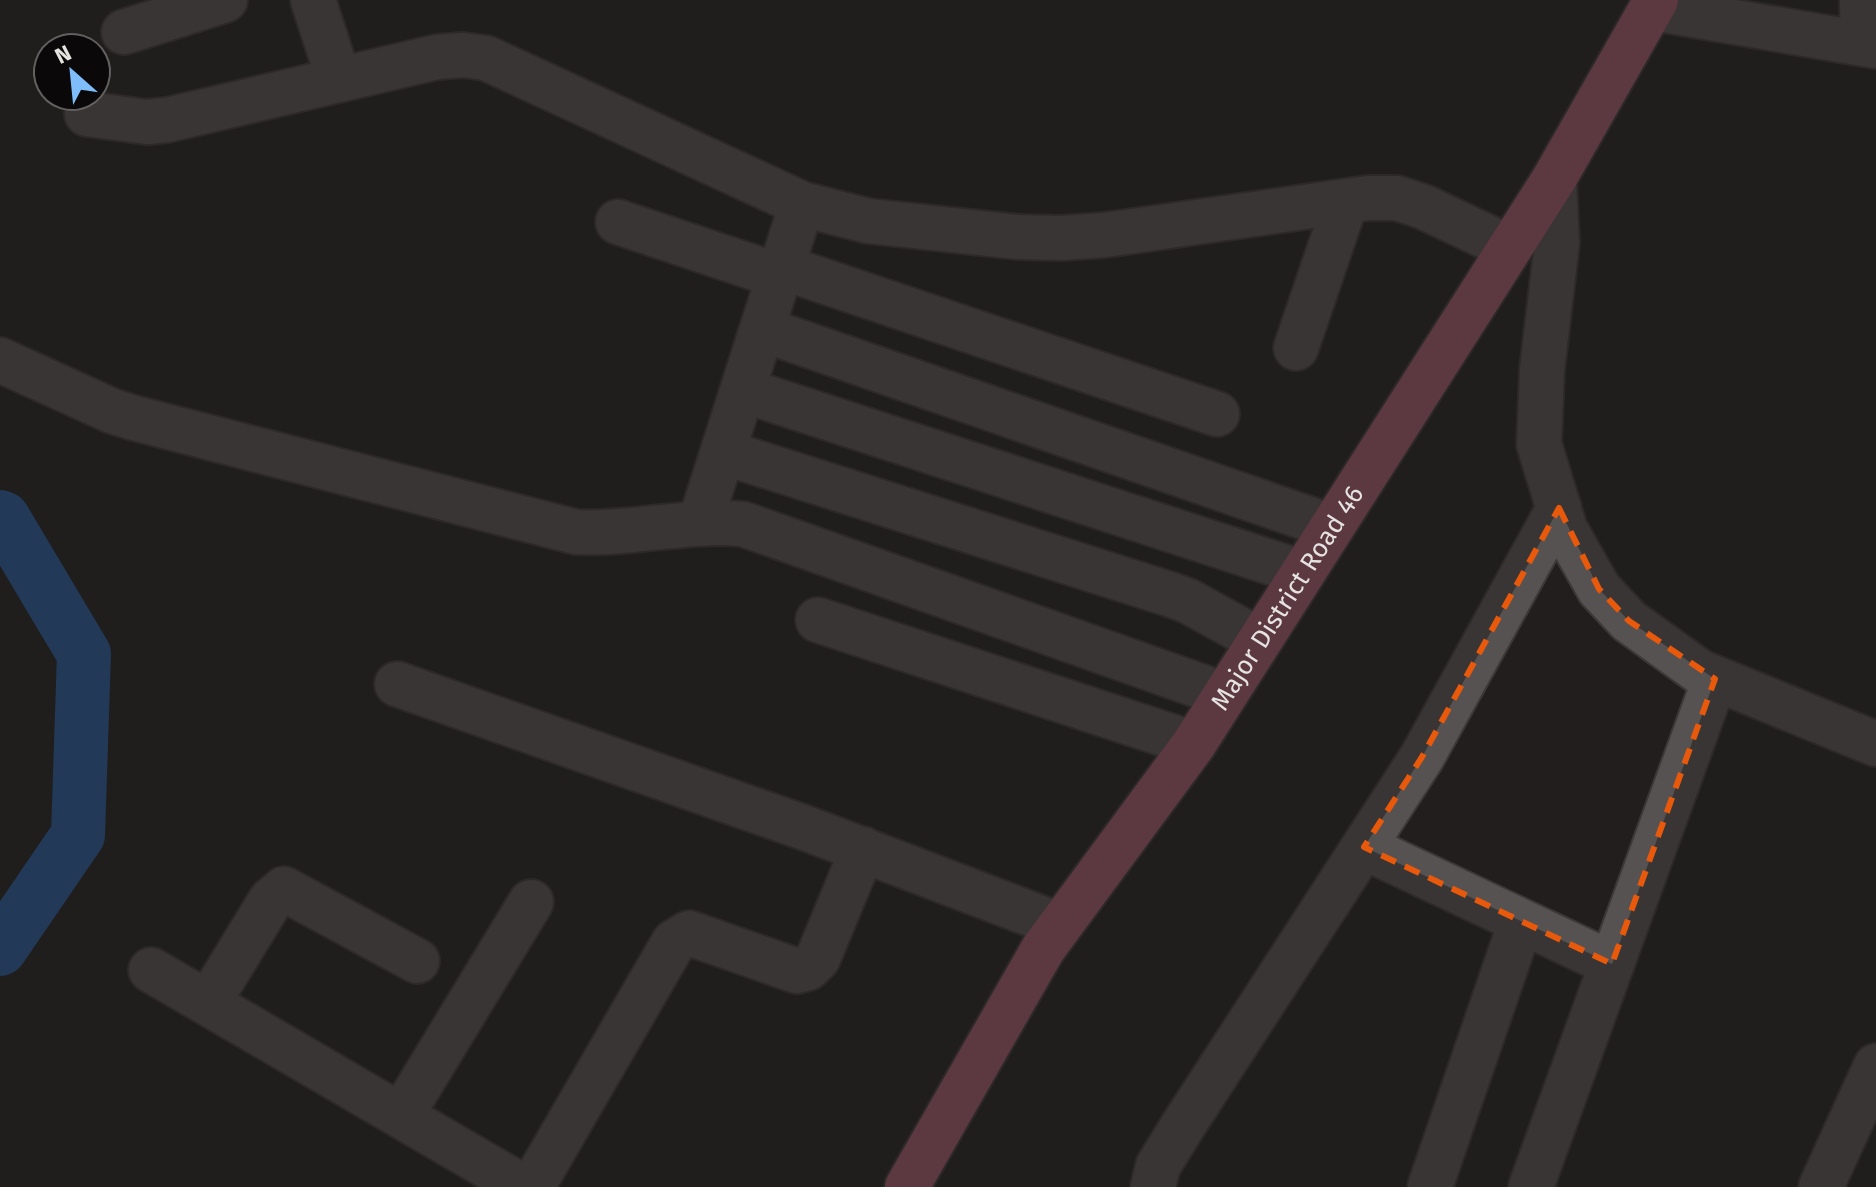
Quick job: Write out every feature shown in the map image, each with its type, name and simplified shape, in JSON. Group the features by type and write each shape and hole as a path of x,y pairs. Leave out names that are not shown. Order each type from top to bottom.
{"main road":[{"name":"Major District Road 46","path":"907,1187 1041,953 1194,744 1554,179 1654,4"}],"street":[{"path":"124,32 225,0"},
{"path":"313,0 339,80"},
{"path":"1654,4 1870,45 1862,0"},
{"path":"87,114 147,122 167,120 437,57 463,55 486,58 802,204 868,221 1018,237 1061,238 1105,235 1346,201 1397,198 1424,207 1510,248"},
{"path":"1554,179 1557,243 1542,370 1539,444 1565,529 1599,589 1629,621 1700,672 1876,744"},
{"path":"1296,348 1346,201"},
{"path":"700,523 802,204"},
{"path":"618,222 1217,414"},
{"path":"762,329 1332,527"},
{"path":"0,360 123,415 576,532 603,533 700,523 743,524 1225,695"},
{"path":"743,390 1303,573"},
{"path":"723,452 1172,595 1259,640"},
{"path":"1156,1177 1184,1124 1422,757 1559,508"},
{"path":"818,620 1194,744"},
{"path":"1531,1187 1715,679"},
{"path":"397,684 863,849 1041,953"},
{"path":"1364,847 1612,964"},
{"path":"532,1187 674,942 689,933 797,971 808,968 818,958 863,849"},
{"path":"208,1003 271,900 284,889 417,961"},
{"path":"401,1116 531,902"},
{"path":"1430,1187 1521,922"},
{"path":"151,970 523,1187"},
{"path":"1821,1187 1876,1066"}],"highlighted area":[{"path":"1559,508 1599,589 1629,621 1715,679 1612,964 1364,847 1422,757"}],"waterway":[{"path":"0,517 84,654 78,835 0,949"}]}
